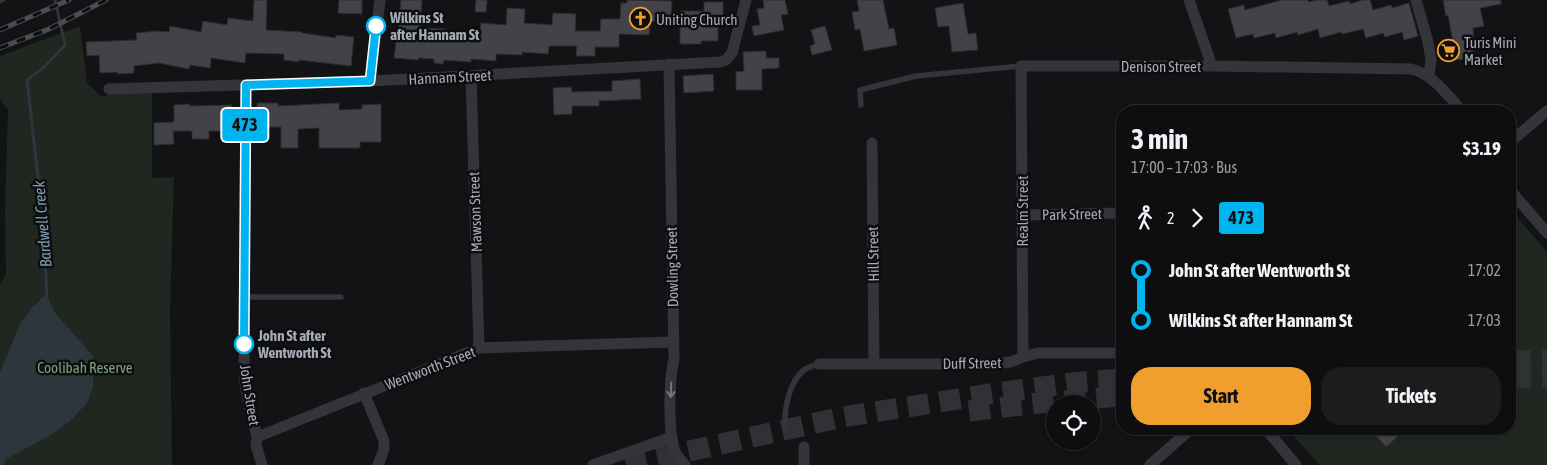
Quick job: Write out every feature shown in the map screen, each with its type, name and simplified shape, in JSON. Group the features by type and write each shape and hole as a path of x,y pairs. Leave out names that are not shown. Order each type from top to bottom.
{"street":[{"path":"370,81 380,0"},
{"name":"Hannam Street","path":"109,89 370,81 720,62 726,60 732,53 746,0"},
{"path":"1189,0 1212,66"},
{"path":"1416,0 1428,42 1431,60 1429,75 1456,105"},
{"name":"Dowling Street","path":"669,64 674,342 670,415 674,450 685,465"},
{"name":"Denison Street","path":"1021,66 1411,68 1429,75"},
{"name":"Realm Street","path":"1021,66 1023,356"},
{"name":"Mawson Street","path":"471,76 479,348"},
{"name":"John Street","path":"246,85 244,378 257,437 256,445 262,465"},
{"path":"1516,137 1547,111"},
{"name":"Hill Street","path":"872,144 874,364"},
{"path":"1516,197 1547,233"},
{"name":"Park Street","path":"1022,215 1116,213"},
{"name":"Wentworth Street","path":"257,437 479,348 674,342"},
{"name":"Duff Street","path":"819,364 996,364 1011,362 1023,356 1038,353 1116,353"},
{"path":"364,393 384,441 384,449 378,465"},
{"path":"1150,465 1184,435"},
{"path":"1271,435 1296,465"},
{"path":"594,465 672,437"},
{"path":"804,447 804,465"}],"lane":[{"name":"Denison Street","path":"861,105 860,90 883,83 916,76 1021,66"},
{"path":"244,297 341,297"},
{"path":"785,427 784,415 793,384 805,369 819,364"}],"green space":[{"name":"Coolibah Reserve","path":"80,26 87,83 102,97 127,91 152,94 152,178 174,177 170,310 172,465 0,465 0,285 6,274 5,211 8,110 0,99 0,56"},
{"path":"1516,216 1547,252 1547,465 1320,465 1292,435 1516,435"}],"shaded area":[{"path":"46,294 55,313 93,356 93,387 87,403 69,422 49,436 6,459 4,465 0,465 0,372 20,324 31,309"}],"building":[{"path":"254,0 267,0 266,30 302,32 336,38 336,35 354,37 351,66 284,60 284,54 246,53 245,63 211,58 210,68 190,65 189,69 159,63 134,66 134,73 117,74 117,72 100,73 99,55 87,56 86,42 137,40 136,33 169,32 170,26 201,32 203,21 227,25 228,18 253,21"},
{"path":"339,0 362,0 362,14 338,13"},
{"path":"401,0 422,0 420,28 446,29 445,32 480,35 481,23 506,25 507,8 525,9 524,23 552,25 553,13 576,14 575,31 600,31 601,19 620,19 621,3 627,3 627,0 672,1 671,17 659,16 659,22 650,21 649,35 619,34 619,47 595,47 595,56 576,56 577,46 549,46 548,54 522,52 522,55 496,54 496,61 471,59 471,62 444,60 443,64 434,63 434,59 394,58"},
{"path":"476,0 487,0 486,12 475,12"},
{"path":"763,0 785,0 788,14 781,15 784,30 754,36 752,26 760,25 757,9 764,8"},
{"path":"857,0 883,0 889,29 894,28 897,45 864,51 860,29 855,30 852,12 859,11"},
{"path":"1282,0 1308,0 1309,2 1327,0 1329,6 1349,1 1350,4 1370,0 1373,10 1391,5 1392,8 1409,3 1418,36 1404,40 1402,32 1385,37 1383,33 1366,38 1363,29 1342,34 1341,32 1320,38 1318,29 1298,35 1297,32 1276,38 1275,33 1254,38 1253,34 1236,38 1228,9 1244,5 1245,10"},
{"path":"1443,0 1501,0 1501,4 1480,8 1484,26 1473,28 1474,59 1447,60 1447,42 1453,42"},
{"path":"704,2 723,2 723,23 718,23 718,41 701,41 701,44 680,44 680,11 704,11"},
{"path":"963,3 968,34 976,33 978,50 952,52 949,26 938,27 935,8"},
{"path":"825,26 832,50 812,55 810,46 815,44 811,30"},
{"path":"766,51 766,58 779,58 779,68 762,69 762,90 736,90 736,72 744,71 743,52"},
{"path":"713,74 714,91 684,93 683,76"},
{"path":"640,79 641,99 599,101 599,106 572,106 572,114 554,115 553,88 571,87 572,92 612,91 612,81"},
{"path":"257,103 278,103 278,106 339,103 339,110 362,109 362,105 381,104 381,142 360,142 360,148 319,148 319,128 298,129 298,148 281,148 281,127 258,127"},
{"path":"190,104 190,106 232,105 233,131 209,131 209,139 192,139 192,131 173,131 174,144 154,145 154,123 174,122 174,105"},
{"path":"1375,435 1399,435 1386,447"}],"waterway":[{"path":"0,2 4,0"},
{"name":"Bardwell Creek","path":"47,298 43,221 27,80 44,67 65,45 55,0"}],"tunnel":[{"path":"1516,361 1547,360"},
{"path":"1516,378 1547,377"},
{"path":"626,465 843,417 989,394 1072,383 1116,379"},
{"path":"969,411 1116,396"}],"railway":[{"path":"0,30 69,0"},
{"path":"0,48 49,29 106,0"}],"bus line":[{"name":"473","path":"244,344 246,85 370,81 376,26"}],"place":[{"name":"Uniting Church","path":"640,19"},
{"name":"Wilkins St after Hannam St","path":"376,26"},
{"name":"Turis Mini Market","path":"1448,51"},
{"name":"John St after Wentworth St","path":"244,344"}]}
